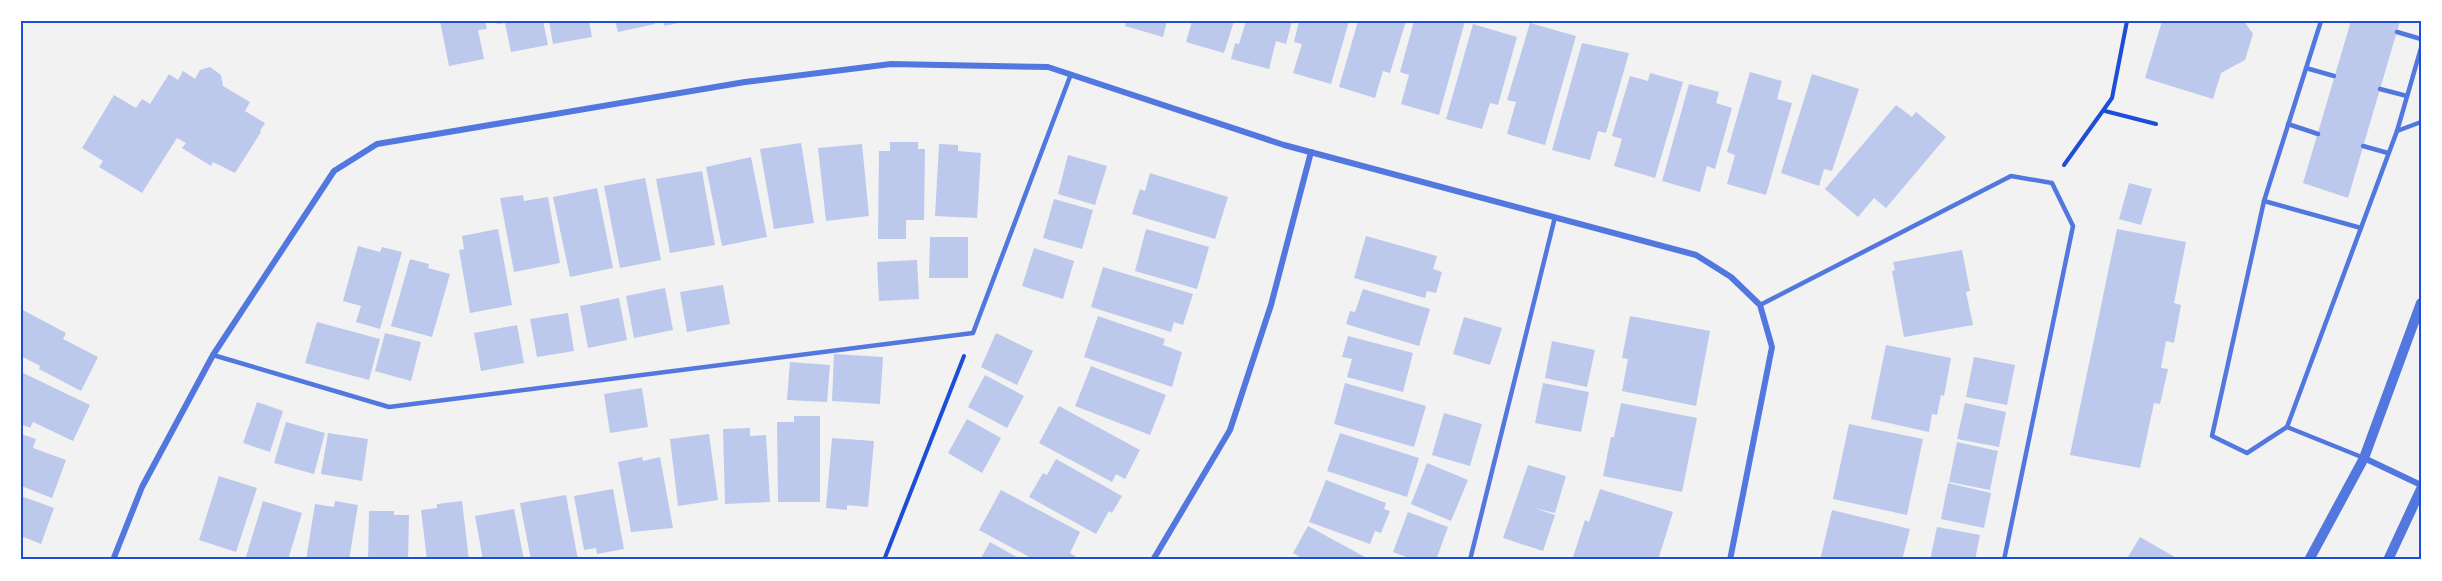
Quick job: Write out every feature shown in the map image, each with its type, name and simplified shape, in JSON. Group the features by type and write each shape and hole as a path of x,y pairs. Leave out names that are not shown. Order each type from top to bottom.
{"street":[{"path":"113,560 142,487 213,355 334,171 377,144 745,81 891,64 1048,67 1311,152 1696,255 1731,277 1760,305 1772,347 1730,560"},
{"path":"1153,560 1230,430 1271,305 1311,152"},
{"path":"2309,560 2364,458 2421,303"},
{"path":"2364,458 2421,487 2388,560"}],"lane":[{"path":"2321,21 2264,201 2212,436 2247,453 2288,427 2397,131 2421,48"},
{"path":"2397,32 2421,39"},
{"path":"2306,68 2334,76"},
{"path":"213,355 388,407 973,333 1071,74"},
{"path":"2380,89 2407,96"},
{"path":"2397,131 2421,122"},
{"path":"2288,124 2318,134"},
{"path":"2363,146 2388,153"},
{"path":"1760,305 2011,176 2052,183 2073,226 2004,560"},
{"path":"2264,201 2361,228"},
{"path":"1470,560 1555,217"},
{"path":"2288,427 2364,458"}],"path":[{"path":"2052,183 2112,98 2127,21"},
{"path":"2104,111 2156,124"},
{"path":"884,560 973,333"}],"building":[{"path":"440,21 485,21 487,29 478,30 484,59 449,66"},
{"path":"496,21 543,21 548,45 511,52 505,23 497,24"},
{"path":"549,21 589,21 592,37 553,44"},
{"path":"615,21 655,21 655,24 618,32"},
{"path":"663,21 683,21 683,22 664,26"},
{"path":"1126,21 1167,21 1163,37 1125,26"},
{"path":"1192,21 1234,21 1224,53 1186,42"},
{"path":"1246,21 1292,21 1286,44 1276,41 1269,69 1231,59 1235,43 1239,44"},
{"path":"1299,21 1349,21 1331,84 1293,73 1302,44 1294,42"},
{"path":"1358,21 1406,21 1390,73 1383,71 1375,98 1339,87"},
{"path":"1414,21 1465,21 1439,115 1401,104 1409,75 1400,72"},
{"path":"2162,21 2244,21 2253,34 2245,60 2221,73 2213,99 2145,78"},
{"path":"2351,21 2400,21 2348,198 2303,183"},
{"path":"1530,23 1576,36 1545,145 1507,134 1516,102 1507,100"},
{"path":"1473,24 1517,37 1498,105 1490,103 1482,129 1446,119"},
{"path":"1582,43 1629,53 1606,133 1598,131 1590,160 1552,150"},
{"path":"210,67 221,75 223,86 250,102 245,111 265,123 235,173 213,162 211,166 182,148 186,143 177,138 142,193 99,167 103,161 82,148 114,95 136,108 142,99 150,104 169,74 178,80 183,71 195,79 200,70"},
{"path":"1750,72 1782,81 1777,99 1792,103 1766,195 1727,184 1735,155 1727,152"},
{"path":"1650,73 1683,82 1655,178 1614,166 1622,139 1612,136 1630,76 1648,81"},
{"path":"1812,74 1859,89 1832,171 1824,169 1819,186 1781,173"},
{"path":"1689,84 1719,92 1716,103 1732,108 1715,169 1707,166 1700,192 1662,181"},
{"path":"1896,105 1912,117 1916,112 1946,137 1886,208 1874,198 1858,217 1825,189"},
{"path":"890,142 918,142 918,149 925,149 924,220 906,220 906,239 878,239 879,151 890,151"},
{"path":"801,143 814,223 774,229 760,149"},
{"path":"862,144 869,216 826,221 818,148"},
{"path":"939,144 958,145 958,151 981,153 977,218 935,216"},
{"path":"1068,155 1107,166 1095,205 1058,194"},
{"path":"751,157 767,237 722,246 706,167"},
{"path":"702,171 715,245 670,253 656,179"},
{"path":"1150,173 1228,197 1215,239 1132,214 1140,189 1145,191"},
{"path":"645,178 661,260 620,268 604,186"},
{"path":"2129,183 2152,189 2141,225 2119,219"},
{"path":"597,188 613,268 570,277 553,197"},
{"path":"523,195 524,201 548,197 560,263 514,272 500,198"},
{"path":"1054,199 1093,210 1082,249 1043,238"},
{"path":"498,229 512,305 470,313 459,250 464,249 462,236"},
{"path":"1146,229 1209,247 1197,289 1135,271"},
{"path":"2117,229 2186,242 2174,303 2181,305 2174,343 2166,341 2161,368 2168,369 2160,404 2154,403 2140,468 2070,455"},
{"path":"1366,236 1437,256 1433,269 1442,272 1436,293 1427,291 1425,298 1354,278"},
{"path":"930,237 968,237 968,278 929,278"},
{"path":"358,246 380,252 382,247 402,252 380,329 356,322 361,306 343,301"},
{"path":"1034,248 1074,261 1063,299 1022,286"},
{"path":"1962,250 1970,291 1966,292 1973,325 1904,337 1892,271 1895,270 1893,262"},
{"path":"410,259 429,264 428,268 450,274 432,337 391,326"},
{"path":"917,260 919,299 879,301 877,262"},
{"path":"1103,267 1193,294 1183,325 1174,322 1171,332 1091,307"},
{"path":"723,285 730,324 687,332 680,292"},
{"path":"665,288 673,330 634,338 626,296"},
{"path":"1363,289 1430,309 1419,346 1346,324 1350,311 1355,312"},
{"path":"619,298 627,340 588,348 580,306"},
{"path":"21,309 66,333 63,339 98,357 81,391 39,369 40,366 21,356"},
{"path":"568,313 574,351 537,357 530,319"},
{"path":"1098,316 1165,339 1163,345 1182,352 1172,387 1084,357"},
{"path":"1630,316 1710,331 1696,406 1622,391 1628,359 1622,358"},
{"path":"1464,317 1502,328 1490,365 1453,354"},
{"path":"317,322 380,339 369,380 305,363"},
{"path":"517,325 524,363 481,371 474,333"},
{"path":"385,333 421,342 411,381 375,371"},
{"path":"996,333 1033,351 1017,385 981,367"},
{"path":"1348,336 1413,353 1403,392 1347,377 1352,359 1342,357"},
{"path":"1552,341 1595,350 1587,387 1545,378"},
{"path":"1886,345 1951,358 1944,396 1941,395 1937,415 1932,414 1929,432 1871,419"},
{"path":"834,354 883,357 880,404 832,401"},
{"path":"1974,357 2015,365 2007,405 1966,397"},
{"path":"790,362 830,365 827,402 787,400"},
{"path":"1091,366 1166,395 1150,435 1075,406"},
{"path":"21,372 90,405 73,441 33,422 30,428 21,424"},
{"path":"985,375 1024,396 1007,428 968,407"},
{"path":"1345,383 1426,406 1414,447 1334,424"},
{"path":"1543,383 1589,392 1581,432 1535,423"},
{"path":"642,388 648,427 610,433 604,394"},
{"path":"257,402 283,411 270,452 243,443"},
{"path":"1621,403 1697,418 1682,492 1603,476"},
{"path":"1965,403 2006,412 1999,447 1957,439"},
{"path":"1059,406 1140,450 1125,479 1116,474 1112,482 1039,443"},
{"path":"1444,413 1482,424 1470,466 1432,455"},
{"path":"794,416 820,416 820,502 778,502 777,422 794,422"},
{"path":"967,419 1001,438 982,473 948,453"},
{"path":"286,422 325,433 314,474 274,463"},
{"path":"1849,424 1923,439 1907,515 1833,499"},
{"path":"750,428 750,436 766,435 770,502 725,504 723,429"},
{"path":"328,433 368,439 362,481 321,474"},
{"path":"1340,433 1419,458 1407,497 1327,471"},
{"path":"21,434 36,439 33,448 66,460 52,498 21,486"},
{"path":"709,434 718,500 678,506 670,439"},
{"path":"832,438 874,441 868,507 847,505 847,510 826,508"},
{"path":"1957,442 1998,451 1990,490 1949,482"},
{"path":"642,457 643,461 660,457 673,528 631,532 618,462"},
{"path":"1056,459 1122,496 1112,513 1109,511 1096,534 1029,497 1043,473 1047,475"},
{"path":"1427,463 1468,480 1451,521 1411,504"},
{"path":"1528,465 1566,476 1555,513 1534,508 1555,515 1543,551 1503,538"},
{"path":"219,476 257,488 236,552 199,540"},
{"path":"1326,480 1386,503 1384,509 1390,511 1381,533 1375,531 1370,544 1309,522"},
{"path":"1948,483 1991,493 1984,528 1941,519"},
{"path":"613,489 624,549 597,554 596,548 584,550 574,496"},
{"path":"1600,489 1673,512 1658,560 1572,560 1585,520 1589,522"},
{"path":"1001,490 1080,532 1070,553 1078,558 1077,560 1035,560 979,530"},
{"path":"566,495 578,560 531,560 520,503"},
{"path":"21,496 54,508 41,544 21,536"},
{"path":"263,501 302,513 288,560 245,560"},
{"path":"335,501 358,505 349,560 306,560 315,504 334,507"},
{"path":"462,501 469,560 427,560 421,510 437,508 437,504"},
{"path":"514,509 524,560 483,560 475,516"},
{"path":"1832,510 1910,529 1902,560 1820,560"},
{"path":"369,511 394,511 394,515 409,515 408,560 368,560"},
{"path":"1408,512 1448,527 1436,560 1414,560 1393,552"},
{"path":"1308,526 1365,557 1363,560 1298,560 1300,557 1293,553"},
{"path":"1937,527 1980,535 1975,560 1930,560"},
{"path":"2140,537 2180,560 2130,560 2128,557"},
{"path":"990,542 1022,560 980,560"}]}
